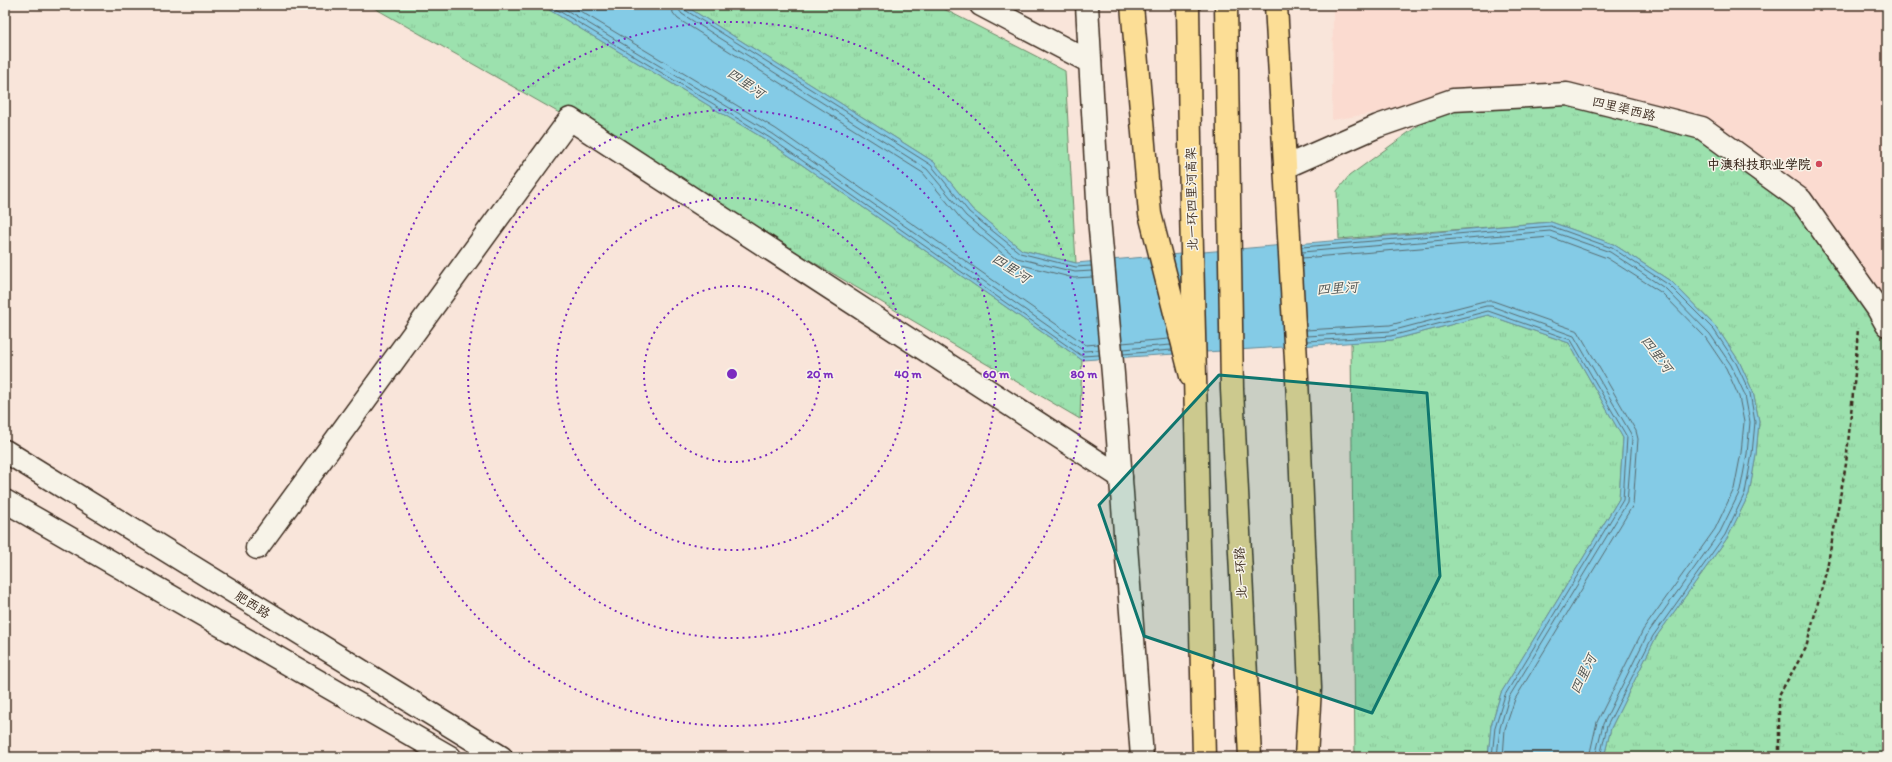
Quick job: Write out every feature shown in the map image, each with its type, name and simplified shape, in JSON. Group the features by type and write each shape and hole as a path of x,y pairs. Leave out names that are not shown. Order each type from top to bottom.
{"main road":[{"path":"1132,5 1150,214 1195,392 1204,757"},
{"name":"北一环四里河高架","path":"1188,5 1195,392"},
{"name":"北一环路","path":"1226,5 1232,389 1250,757"},
{"path":"1276,5 1298,378 1310,688 1306,757"}],"street":[{"path":"981,5 1090,62"},
{"path":"1087,5 1099,218 1113,374 1142,757"},
{"name":"四里渠西路","path":"1285,167 1378,126 1453,100 1567,94 1702,128 1801,200 1887,325"},
{"path":"257,548 570,119 1121,477"},
{"name":"肥西路","path":"5,451 494,753"},
{"path":"5,501 450,757"}],"path":[{"path":"1779,757 1779,695 1806,648 1827,568 1846,464 1855,373 1860,284"}],"highlighted area":[{"path":"1219,375 1427,393 1440,576 1372,713 1144,636 1099,505"}],"shaded area":[{"name":"中澳科技职业学院","path":"1333,5 1887,5 1887,325 1453,100 1332,120"}],"green space":[{"path":"369,5 541,5 768,141 1082,360 1080,419 570,119"},
{"path":"684,5 936,5 1065,71 1076,263 1022,250 972,209 934,162"},
{"path":"1567,94 1702,128 1801,200 1887,325 1887,757 1604,757 1611,728 1656,637 1728,537 1749,494 1756,455 1759,421 1753,392 1739,361 1717,328 1672,282 1613,244 1551,222 1339,239 1337,191 1349,176 1453,100"},
{"path":"1488,315 1569,343 1623,438 1619,499 1501,693 1491,726 1488,757 1355,757 1351,342 1392,340"}],"water":[{"name":"四里河","path":"541,5 684,5 934,162 972,209 1022,250 1076,263 1551,222 1613,244 1672,282 1717,328 1739,361 1753,392 1759,421 1756,455 1749,494 1728,537 1656,637 1611,728 1604,757 1488,757 1491,726 1501,693 1619,499 1623,438 1569,343 1488,315 1392,340 1082,360 768,141"}],"place":[{"name":"中澳科技职业学院","path":"1819,164"}]}
